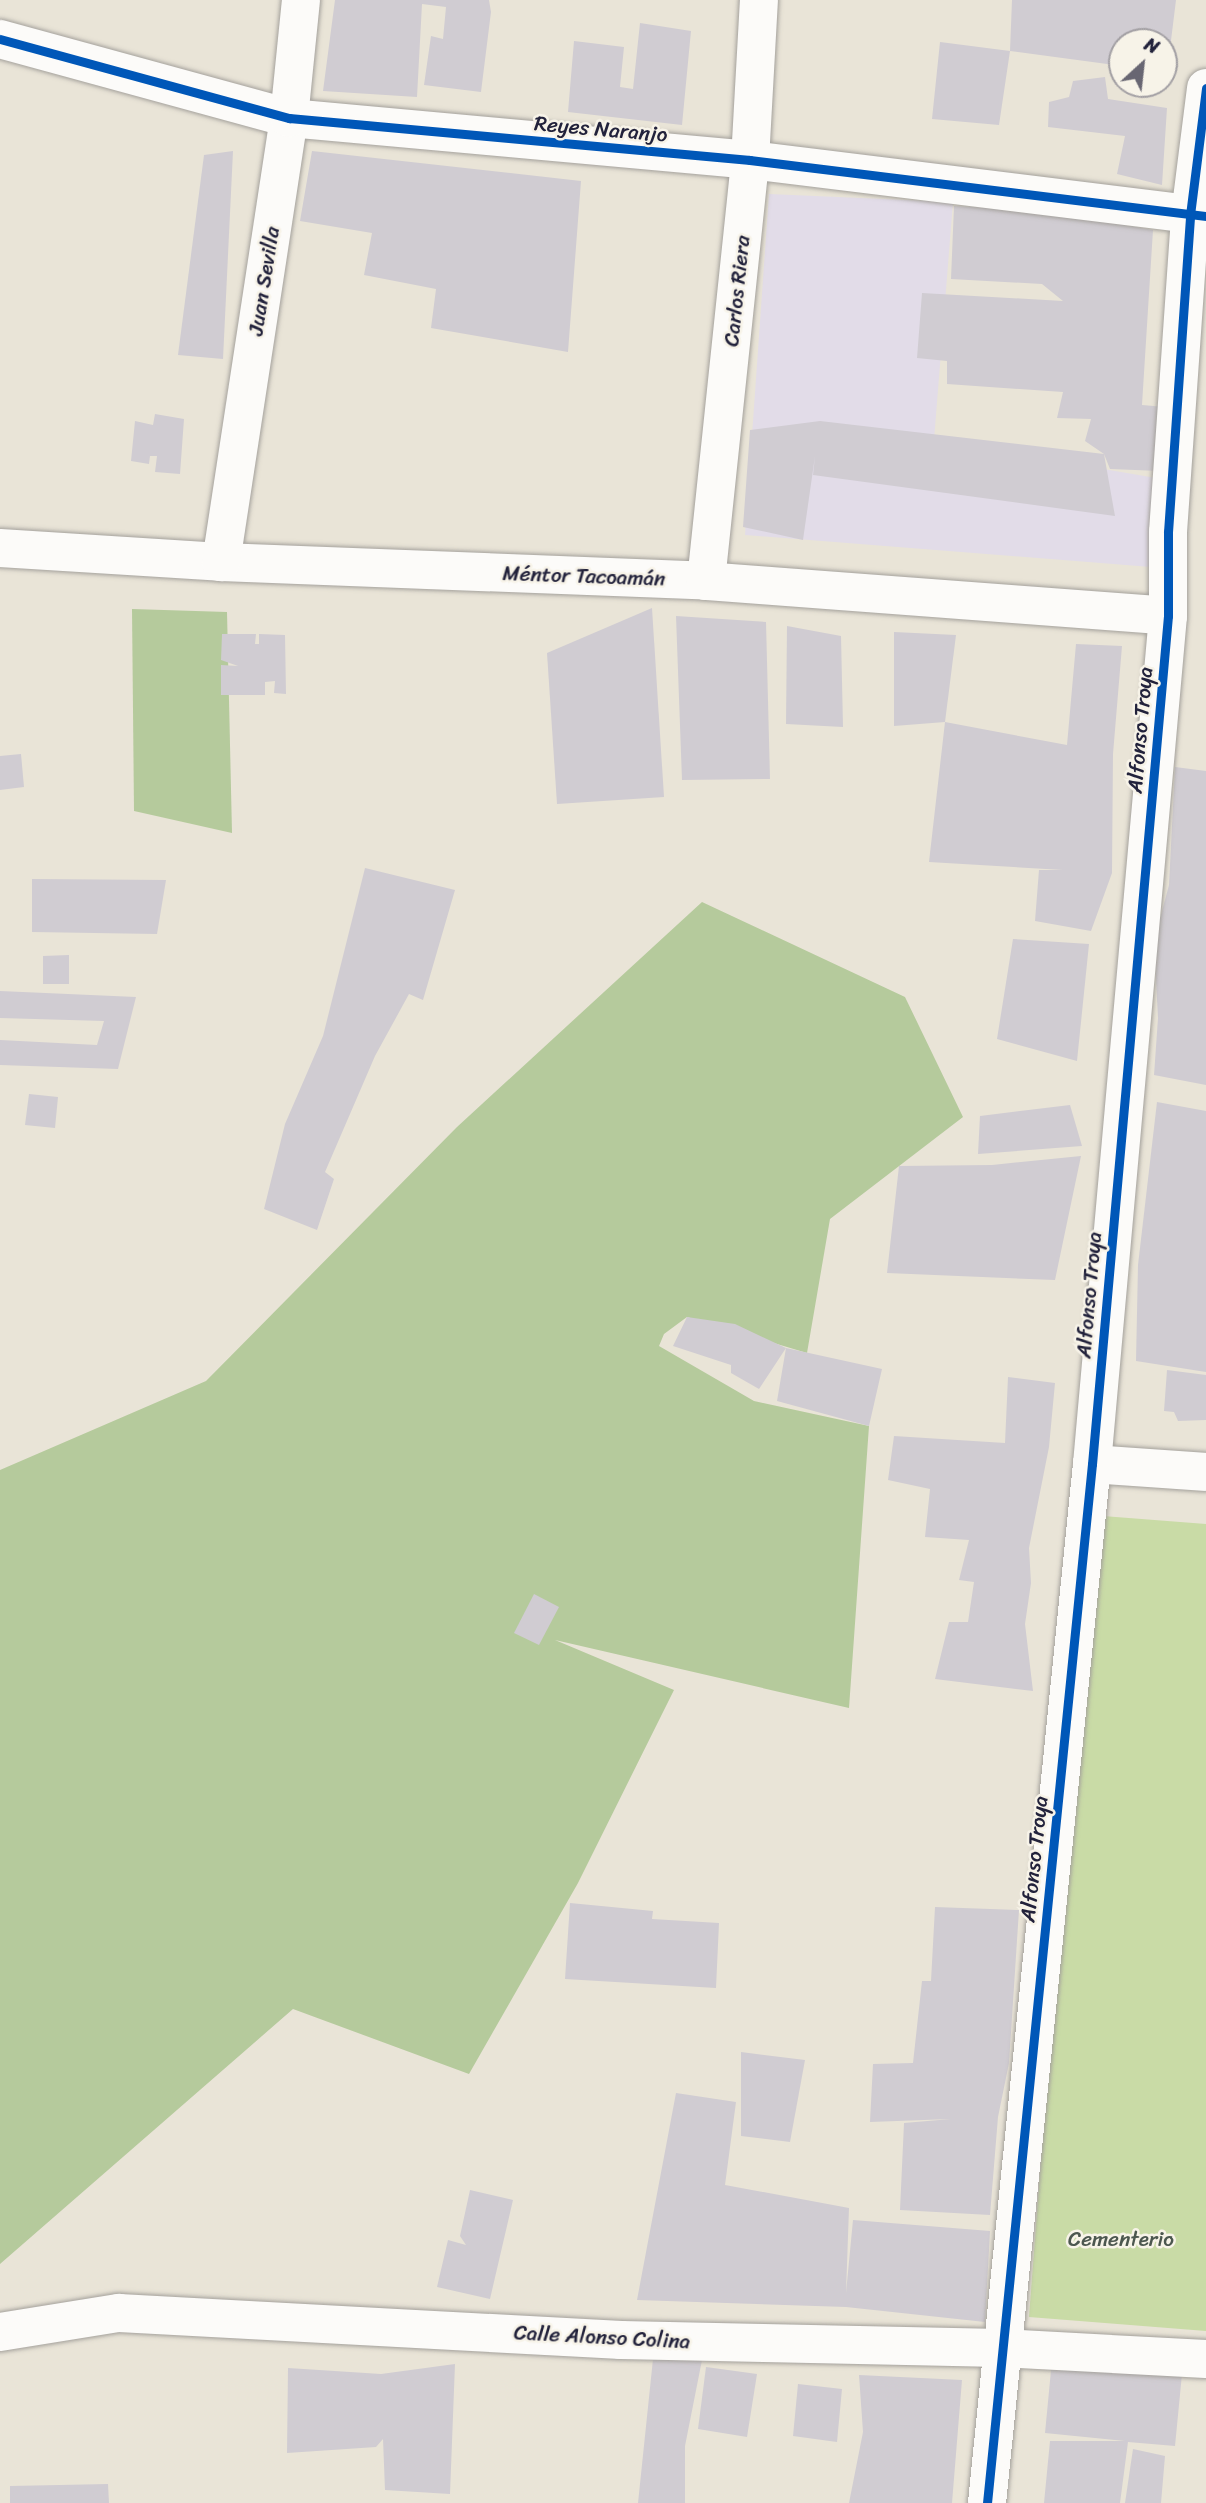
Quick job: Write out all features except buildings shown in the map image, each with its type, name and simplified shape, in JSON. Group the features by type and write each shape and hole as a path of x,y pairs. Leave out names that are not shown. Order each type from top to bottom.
{"street":[{"name":"Juan Sevilla","path":"221,562 289,118 301,0"},
{"name":"Carlos Riera","path":"706,581 750,160 759,0"},
{"name":"Reyes Naranjo","path":"0,39 289,118 750,160 1198,215"},
{"name":"Alfonso Troya","path":"987,2503 1092,1464 1168,617 1168,532 1198,215 1206,88"},
{"name":"Méntor Tacoamán","path":"0,548 221,562 706,581 1168,617"},
{"path":"1092,1464 1206,1472"},
{"name":"Calle Alonso Colina","path":"0,2332 119,2312 621,2340 1001,2348 1206,2359"}],"shaded area":[{"path":"769,194 953,202 934,440 1156,478 1151,567 745,535"}],"green space":[{"path":"132,609 227,612 232,833 134,811"},
{"path":"702,902 905,997 963,1117 830,1219 807,1353 687,1317 664,1334 659,1346 754,1401 869,1426 849,1708 555,1640 674,1690 578,1883 469,2074 293,2009 0,2264 0,1470 206,1381 457,1127"},
{"name":"Cementerio","path":"1090,1515 1206,1524 1206,2331 1029,2317"}],"cycle path":[{"path":"0,39 289,118 750,160 1206,216"},
{"path":"987,2503 1092,1464 1168,616 1168,532 1190,215 1206,88"}]}
